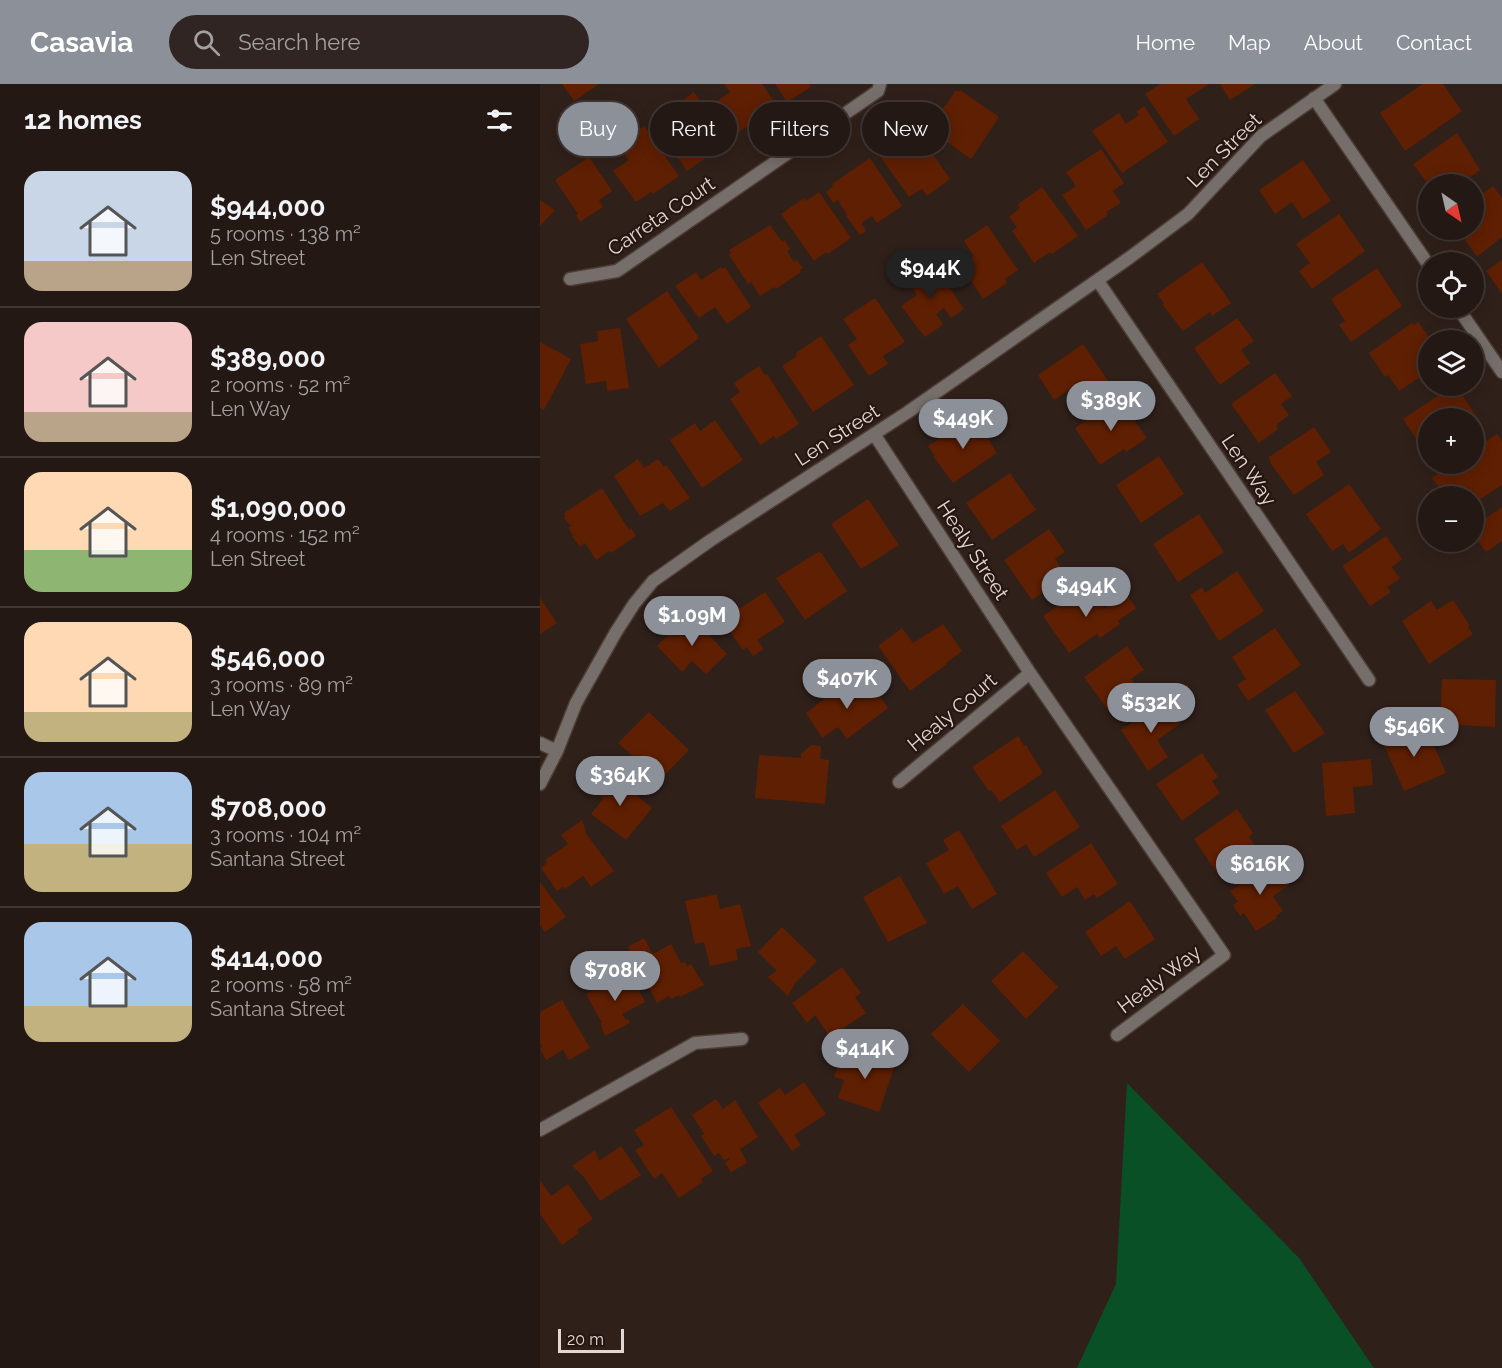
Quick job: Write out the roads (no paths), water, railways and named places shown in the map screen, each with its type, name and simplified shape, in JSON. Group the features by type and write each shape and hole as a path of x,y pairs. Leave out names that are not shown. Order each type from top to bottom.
{"street":[{"name":"Carreta Court","path":"570,279 616,271 869,98 878,91 880,84"},
{"name":"Len Street","path":"540,784 557,751 576,703 610,642 634,604 653,580 874,434 1098,280 1188,214 1261,136 1335,84"},
{"path":"1314,98 1420,252"},
{"name":"Len Way","path":"1098,280 1369,681"},
{"path":"1465,318 1502,372"},
{"name":"Healy Street","path":"874,434 1030,673 1224,955"},
{"name":"Healy Court","path":"899,782 1030,673"},
{"path":"540,743 557,751"},
{"name":"Healy Way","path":"1118,1035 1224,955"},
{"path":"540,1130 695,1043 742,1039"}]}
